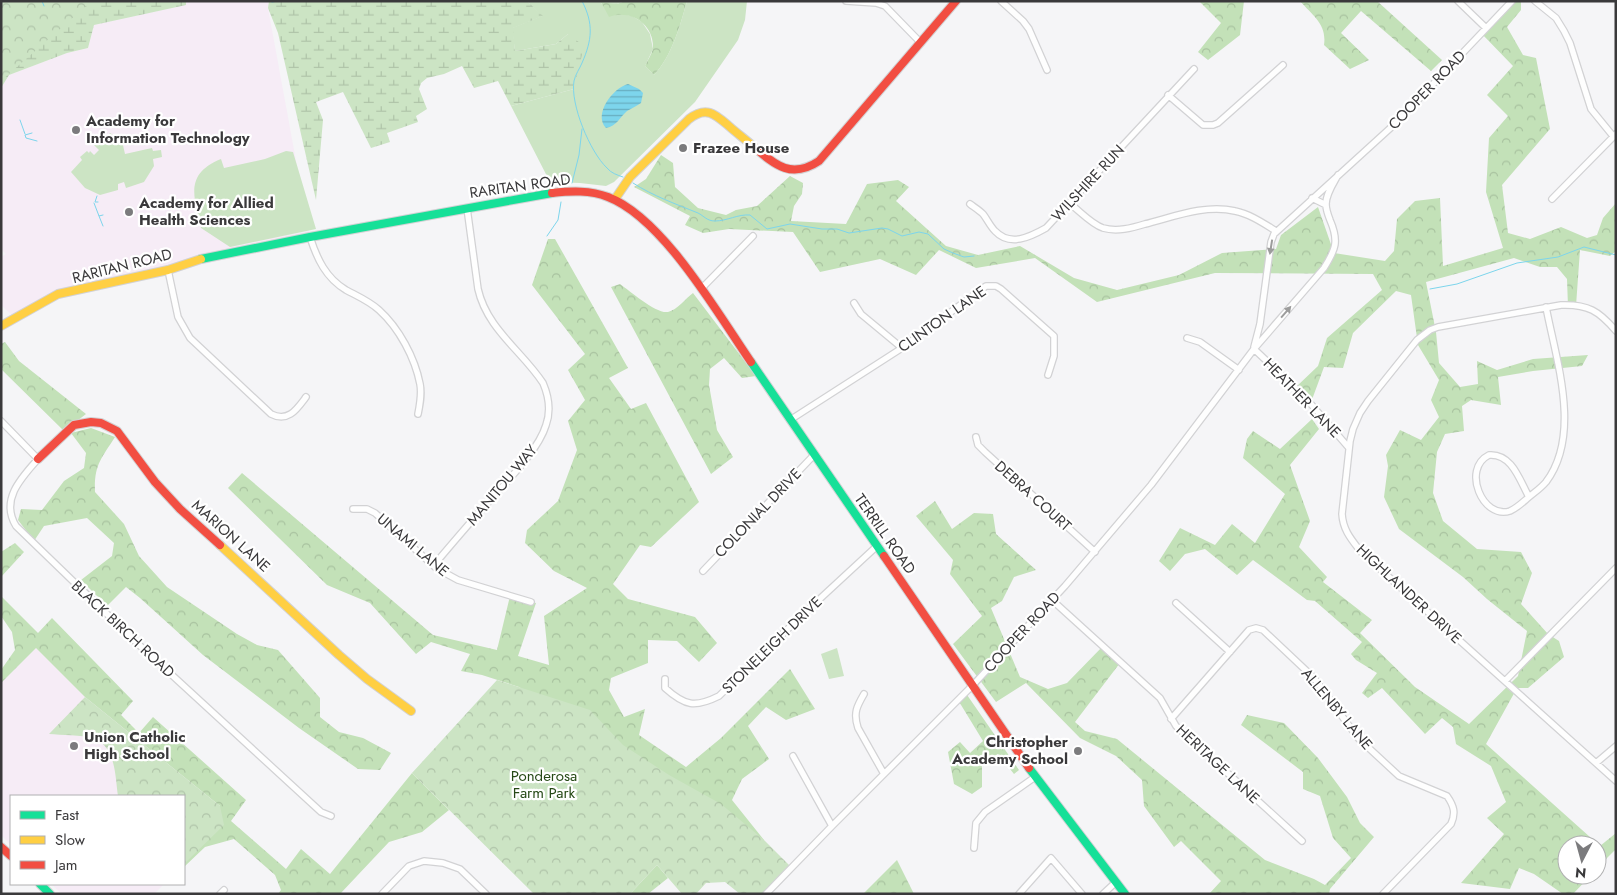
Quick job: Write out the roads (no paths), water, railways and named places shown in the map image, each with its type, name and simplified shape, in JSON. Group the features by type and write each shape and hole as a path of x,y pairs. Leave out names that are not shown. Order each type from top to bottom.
{"street":[{"path":"846,1 876,3 885,6 921,43"},
{"path":"615,199 630,177 690,117 703,111 715,114 779,166 791,170 807,169 819,161 836,144 956,1"},
{"path":"1001,1 1029,29 1047,70"},
{"path":"1458,1 1486,28"},
{"name":"COOPER ROAD","path":"1254,349 1260,324 1271,242 1276,231 1397,122 1512,1"},
{"path":"1535,1 1556,18 1564,31 1570,43 1590,109 1614,135 1552,199"},
{"path":"1168,95 1202,125 1212,126 1218,123 1283,65"},
{"name":"WILSHIRE RUN","path":"970,204 982,213 999,235 1010,240 1030,237 1046,228 1194,69"},
{"name":"COOPER ROAD","path":"766,894 973,685 1095,552 1152,485 1254,349 1324,268 1334,250 1336,239 1326,205 1329,192 1338,175"},
{"name":"RARITAN ROAD","path":"1,326 58,294 168,270 202,259 310,237 566,191 590,192 615,199"},
{"path":"1312,198 1326,205"},
{"name":"TERRILL ROAD","path":"615,199 637,213 648,224 701,288 1035,777 1125,894"},
{"path":"1069,203 1094,223 1108,229 1131,228 1200,210 1223,209 1254,217 1276,231"},
{"name":"MANITOU WAY","path":"434,565 504,486 538,442 546,427 548,416 548,399 543,383 492,322 481,302 467,208"},
{"path":"701,288 753,236"},
{"path":"310,237 316,255 328,274 338,284 368,301 380,311 393,325 402,339 421,384 418,414"},
{"path":"168,270 178,317 190,338 271,414 283,417 292,414 306,397"},
{"name":"CLINTON LANE","path":"790,420 902,348 986,286 991,285 1001,289 1054,336 1054,356 1048,375"},
{"path":"854,303 861,314 902,348"},
{"name":"HIGHLANDER DRIVE","path":"1616,331 1598,312 1588,307 1574,304 1438,327 1424,333 1360,413 1353,429 1349,448 1342,514 1342,523 1347,534 1361,552 1616,780"},
{"path":"1529,497 1513,467 1503,457 1489,455 1479,463 1476,470 1476,482 1483,498 1490,507 1499,511 1509,511 1529,497 1541,487 1551,474 1561,450 1564,432 1564,406 1546,308"},
{"path":"1260,324 1272,328"},
{"path":"1187,338 1200,342 1239,370"},
{"name":"HEATHER LANE","path":"1254,349 1304,396 1349,448"},
{"path":"1,420 38,459"},
{"name":"MARION LANE","path":"38,459 74,424 101,423 117,431 155,482 180,509 339,655 367,679 411,711"},
{"name":"DEBRA COURT","path":"976,437 978,445 985,453 1095,552"},
{"name":"COLONIAL DRIVE","path":"703,571 814,455"},
{"name":"BLACK BIRCH ROAD","path":"38,459 20,480 13,492 10,511 16,526 136,643 321,812 331,816"},
{"name":"UNAMI LANE","path":"353,509 367,508 375,513 446,575 532,602"},
{"name":"STONELEIGH DRIVE","path":"665,679 666,688 679,701 695,704 708,702 719,696 877,546"},
{"path":"1505,681 1616,568"},
{"name":"HERITAGE LANE","path":"1052,600 1160,698 1176,726 1302,841"},
{"path":"1176,603 1230,652"},
{"name":"ALLENBY LANE","path":"1170,718 1249,630 1256,628 1263,630 1314,678 1358,738 1399,776 1447,796 1451,802 1454,809 1454,817 1451,824 1384,894"},
{"path":"864,694 854,711 855,720 884,774"},
{"path":"1596,763 1616,746"},
{"path":"793,756 832,826"},
{"path":"974,848 976,823 985,812 1035,777"},
{"path":"1019,894 1051,858 1082,894"},
{"path":"385,892 409,866 424,861 443,863 460,869 486,894"},
{"path":"1103,894 1116,882"}],"water":[{"path":"628,84 643,93 641,103 627,111 613,125 606,128 602,116 606,102 622,86"}],"waterway":[{"path":"42,1 44,6"},
{"path":"272,2 278,1"},
{"path":"582,1 590,25 590,39 575,76 575,102 588,140 594,151 609,170 623,177"},
{"path":"20,120 25,134"},
{"path":"572,183 579,155 582,129"},
{"path":"32,133 25,135 26,138 37,141"},
{"path":"633,183 712,221 750,215 767,229 790,224 822,229 837,229 849,233 882,228 902,236 919,232 928,234 944,249 953,253 964,257 974,256"},
{"path":"97,196 95,202 98,202"},
{"path":"547,236 558,220 561,202"},
{"path":"94,203 99,216 103,215"},
{"path":"99,216 103,226"},
{"path":"1430,289 1457,284 1517,263 1558,257 1584,247 1616,255"}],"place":[{"name":"Academy for Information Technology","path":"76,130"},
{"name":"Frazee House","path":"683,148"},
{"name":"Academy for Allied Health Sciences","path":"129,212"},
{"name":"Union Catholic High School","path":"74,746"},
{"name":"Christopher Academy School","path":"1078,751"}],"park label":[{"name":"Ponderosa Farm Park","path":"544,784"}]}
